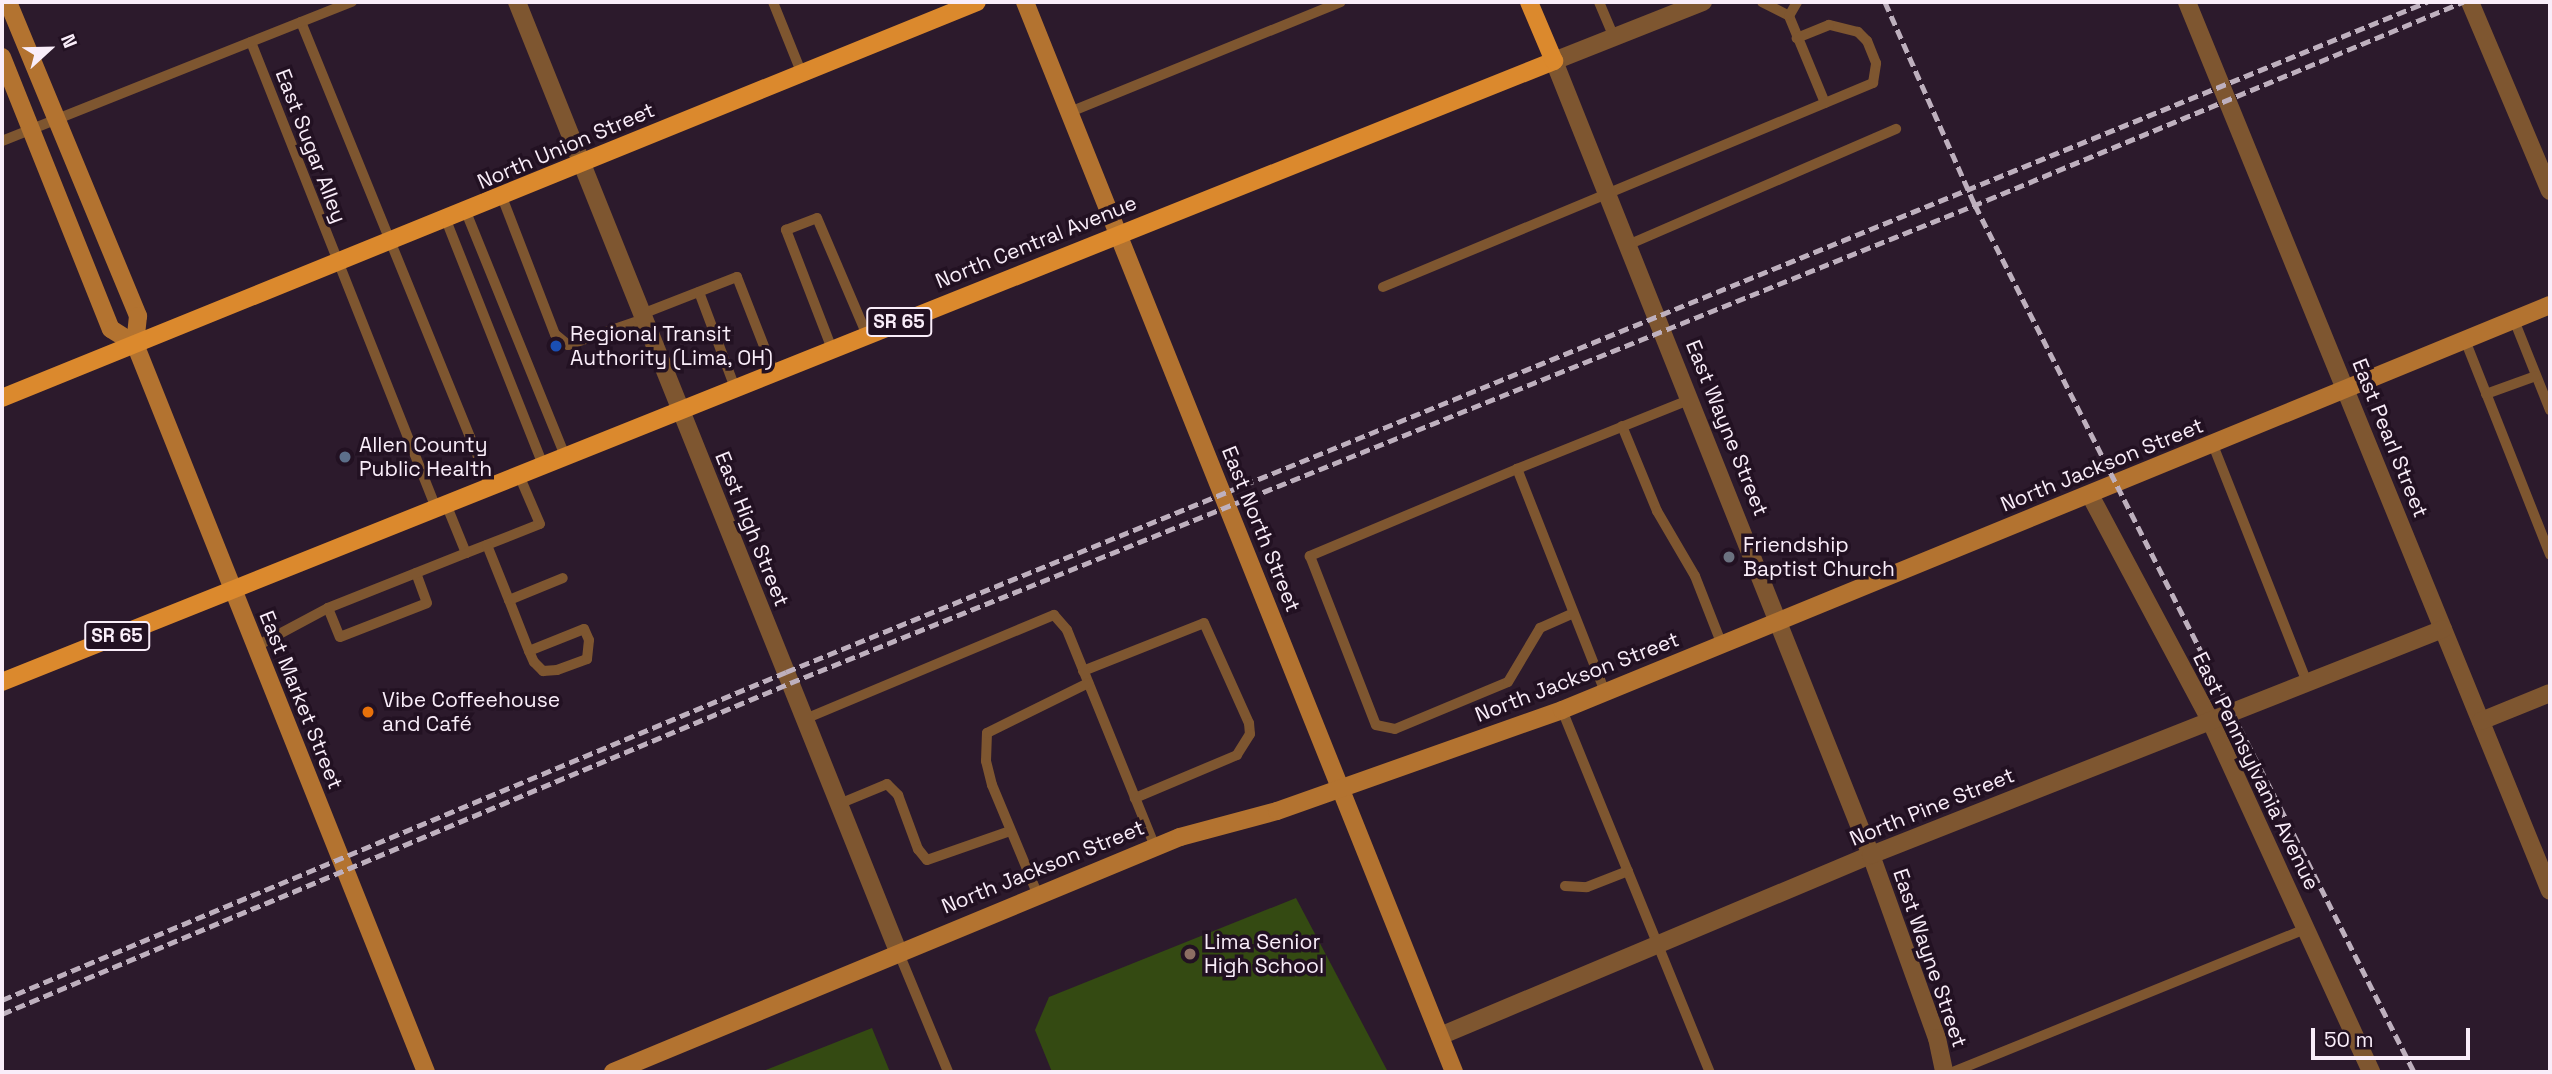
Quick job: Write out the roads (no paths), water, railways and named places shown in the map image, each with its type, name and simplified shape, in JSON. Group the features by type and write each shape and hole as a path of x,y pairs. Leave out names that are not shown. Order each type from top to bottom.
{"main road":[{"name":"North Union Street","path":"2,398 466,212 977,2"},
{"name":"East Wayne Street","path":"1529,2 1554,61"},
{"name":"North Central Avenue","path":"232,590 542,463 1554,61"},
{"name":"SR 65","path":"2,682 232,590"}],"street":[{"name":"East Market Street","path":"8,2 138,316 135,344 426,1072"},
{"name":"East High Street","path":"517,2 898,951"},
{"name":"East North Street","path":"1025,2 1454,1072"},
{"name":"North Central Avenue","path":"1554,61 1703,2"},
{"name":"East Pearl Street","path":"2187,2 2550,891"},
{"path":"2470,2 2550,191"},
{"name":"East Market Street","path":"2,57 111,329 135,344"},
{"name":"East Wayne Street","path":"1554,61 1630,244 1871,855 1937,1038 1944,1072"},
{"name":"North Jackson Street","path":"613,1072 1037,893 1155,847 1340,789 1562,710 2550,305"},
{"name":"East Pennsylvania Avenue","path":"2090,495 2211,722 2371,1072"},
{"name":"North Pine Street","path":"1440,1036 1871,855 2444,629"},
{"path":"2481,721 2550,693"}],"lane":[{"path":"2,141 352,2"},
{"path":"773,2 802,74"},
{"path":"1070,113 1341,2"},
{"path":"1599,2 1614,37"},
{"path":"1762,2 1789,16 1825,103"},
{"path":"1789,16 1797,2"},
{"path":"301,22 490,486"},
{"path":"1383,287 1873,83 1876,63 1867,41 1858,32 1829,25 1797,38"},
{"name":"East Sugar Alley","path":"251,42 337,264 441,506 466,553"},
{"path":"1630,244 1896,129"},
{"path":"502,197 555,334 568,345 643,317 737,276 774,372"},
{"path":"466,212 565,456"},
{"path":"832,349 786,230 817,218 867,335"},
{"path":"446,220 542,463"},
{"path":"699,292 736,388"},
{"path":"2514,320 2550,410"},
{"path":"2465,340 2550,555"},
{"path":"2486,394 2536,376"},
{"path":"1573,613 1540,628 1508,682 1395,729 1376,725 1310,556 1691,399"},
{"path":"1622,426 1657,511 1695,576 1722,645"},
{"path":"2213,445 2307,683"},
{"path":"1517,469 1605,692"},
{"path":"255,647 328,608 540,524 518,473"},
{"path":"487,545 529,651 543,671 587,659 589,640 584,629 529,651"},
{"path":"328,608 340,637 427,603 416,573"},
{"path":"509,600 563,578"},
{"path":"805,719 1054,615 1067,631 1155,847"},
{"path":"1083,671 1204,623 1230,674 1249,723 1247,742 1223,763 1135,798"},
{"path":"1037,893 1010,831 986,761 987,733 1088,683"},
{"path":"1562,710 1710,1072"},
{"path":"839,804 887,785 898,795 918,849 927,860 1010,831"},
{"path":"1565,886 1587,887 1628,871"},
{"path":"1953,1072 2306,929"},
{"name":"East High Street","path":"898,951 948,1072"}],"railway":[{"path":"1885,2 1975,205 2414,1072"},
{"path":"2,1000 786,672 2427,2"},
{"path":"2,1014 790,683 1987,200 2463,2"}],"place":[{"name":"Regional Transit Authority (Lima, OH)","path":"556,346"},
{"name":"Allen County Public Health","path":"345,457"},
{"name":"Friendship Baptist Church","path":"1729,557"},
{"name":"Vibe Coffeehouse and Café","path":"368,712"},
{"name":"Lima Senior High School","path":"1190,954"}]}
